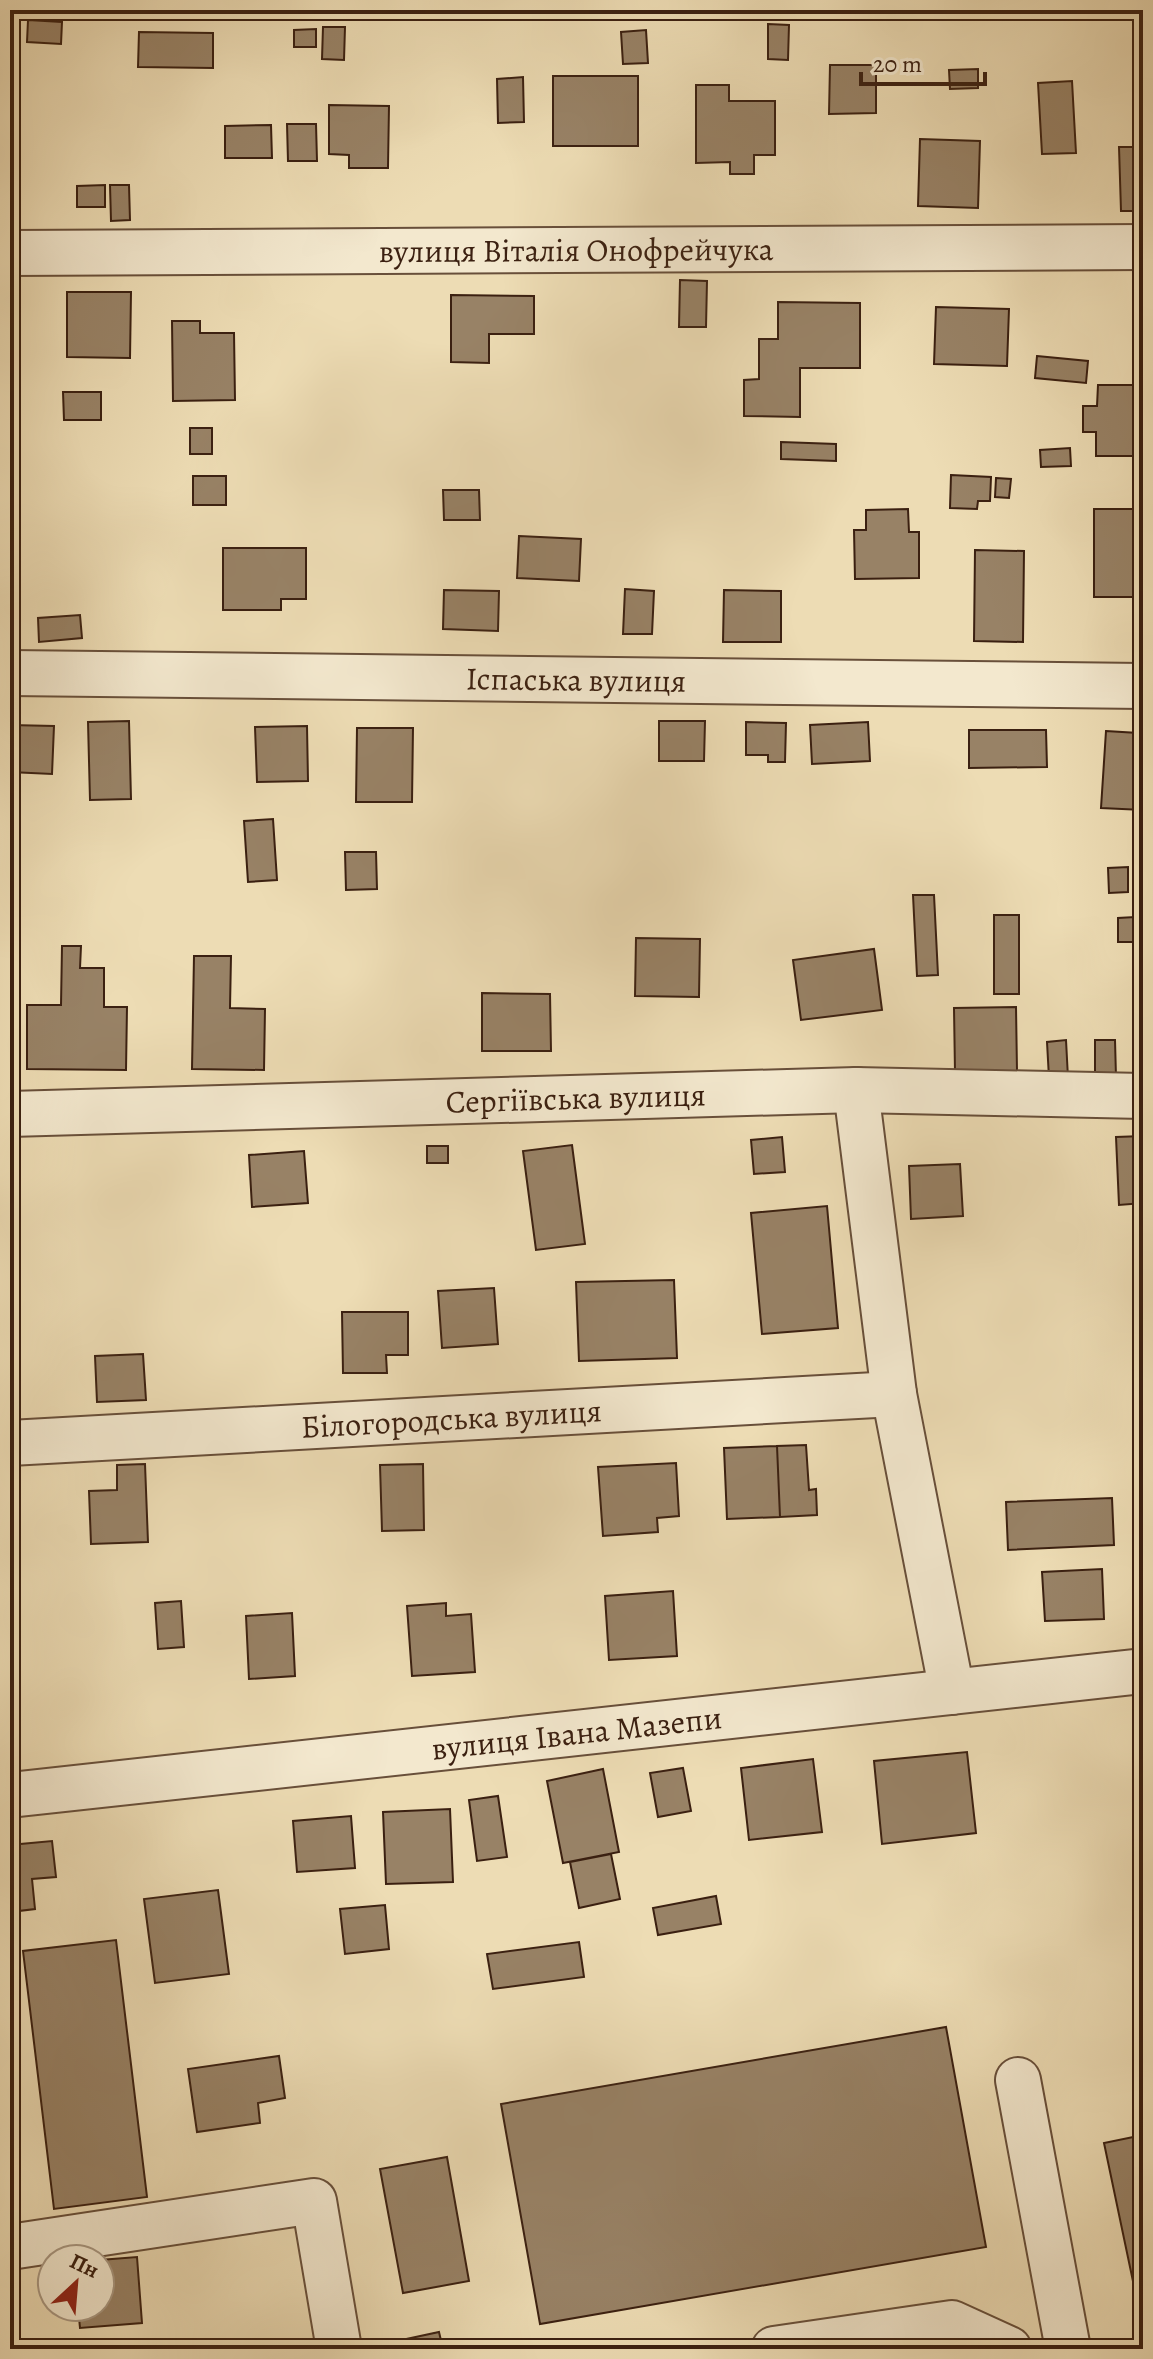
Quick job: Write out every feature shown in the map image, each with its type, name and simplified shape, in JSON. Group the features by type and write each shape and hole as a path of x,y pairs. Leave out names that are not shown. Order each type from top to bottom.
{"street":[{"name":"вулиця Віталія Онофрейчука","path":"10,253 1143,247"},
{"name":"Іспаська вулиця","path":"10,673 1143,686"},
{"name":"Сергіївська вулиця","path":"10,1114 856,1090 1143,1096"},
{"path":"856,1090 894,1394 952,1692"},
{"name":"Білогородська вулиця","path":"10,1443 894,1394"},
{"name":"вулиця Івана Мазепи","path":"10,1795 1143,1671"},
{"path":"1018,2080 1068,2349"},
{"path":"10,2247 314,2201 339,2349"},
{"path":"774,2349 952,2323 1009,2349"}],"building":[{"path":"28,20 62,22 61,44 27,42"},
{"path":"768,24 789,25 788,60 768,59"},
{"path":"323,27 345,27 344,60 322,59"},
{"path":"316,29 316,47 294,47 294,30"},
{"path":"646,30 648,63 623,64 621,32"},
{"path":"139,32 213,33 213,68 138,67"},
{"path":"830,65 876,65 876,113 829,114"},
{"path":"978,69 978,88 950,89 949,70"},
{"path":"553,76 638,76 638,146 553,146"},
{"path":"523,77 524,122 498,123 497,79"},
{"path":"1072,81 1076,153 1042,154 1038,83"},
{"path":"696,85 729,85 729,101 775,101 775,155 754,155 754,174 730,174 730,162 696,163"},
{"path":"1143,98 1143,143 1140,143 1138,99"},
{"path":"329,105 389,106 388,168 349,168 349,155 329,154"},
{"path":"287,124 316,124 317,161 288,161"},
{"path":"271,125 272,158 225,158 225,126"},
{"path":"920,139 980,141 978,208 918,206"},
{"path":"1119,147 1143,147 1143,211 1121,211"},
{"path":"105,185 105,207 77,207 77,186"},
{"path":"110,185 129,185 130,220 111,221"},
{"path":"680,280 707,281 706,327 679,327"},
{"path":"67,292 131,292 130,358 67,357"},
{"path":"10,295 18,295 18,359 10,359"},
{"path":"451,295 534,296 534,334 489,334 489,363 451,362"},
{"path":"778,302 860,303 860,368 800,368 800,417 744,416 744,380 759,379 759,339 778,339"},
{"path":"936,307 1009,309 1007,366 934,364"},
{"path":"172,321 200,321 200,333 234,333 235,400 173,401"},
{"path":"1037,356 1088,361 1086,383 1035,378"},
{"path":"1098,385 1143,385 1143,456 1096,456 1096,432 1083,432 1083,406 1097,406"},
{"path":"63,392 101,392 101,420 64,420"},
{"path":"190,428 212,428 212,454 190,454"},
{"path":"781,442 836,444 836,461 781,459"},
{"path":"1070,448 1071,466 1041,467 1040,450"},
{"path":"951,475 991,477 990,501 978,501 977,509 950,508"},
{"path":"193,476 226,476 226,505 193,505"},
{"path":"996,478 1011,479 1009,498 995,497"},
{"path":"443,490 479,490 480,520 444,520"},
{"path":"908,509 909,532 919,532 919,578 855,579 854,530 866,530 866,510"},
{"path":"1094,509 1143,509 1143,597 1094,597"},
{"path":"519,536 581,539 579,581 517,578"},
{"path":"223,548 306,548 306,599 281,599 281,610 223,610"},
{"path":"975,550 1024,551 1023,642 974,641"},
{"path":"625,589 654,591 652,634 623,634"},
{"path":"444,590 499,591 498,631 443,629"},
{"path":"724,590 781,591 781,642 723,642"},
{"path":"80,615 82,638 39,642 38,618"},
{"path":"129,721 131,799 90,800 88,722"},
{"path":"659,721 705,721 704,761 659,761"},
{"path":"746,722 786,723 785,762 768,762 768,755 746,755"},
{"path":"868,722 870,761 812,764 810,725"},
{"path":"10,725 54,726 52,774 10,772"},
{"path":"307,726 308,781 257,782 255,727"},
{"path":"357,728 413,728 412,802 356,802"},
{"path":"969,730 1046,730 1047,767 969,768"},
{"path":"1106,731 1138,733 1137,741 1143,741 1143,810 1101,808"},
{"path":"273,819 277,880 248,882 244,821"},
{"path":"345,852 376,852 377,889 346,890"},
{"path":"1128,867 1128,892 1109,893 1108,868"},
{"path":"913,895 934,895 938,975 917,976"},
{"path":"994,915 1019,915 1019,994 994,994"},
{"path":"1135,917 1135,942 1118,942 1118,918"},
{"path":"636,938 700,939 699,997 635,996"},
{"path":"62,946 81,946 80,968 104,968 104,1007 127,1007 126,1070 27,1069 27,1005 61,1005"},
{"path":"874,949 882,1010 801,1020 793,960"},
{"path":"194,956 231,956 230,1008 265,1009 264,1070 192,1069"},
{"path":"482,993 550,994 551,1051 482,1051"},
{"path":"1016,1007 1017,1071 955,1072 954,1008"},
{"path":"1066,1040 1068,1078 1049,1078 1047,1042"},
{"path":"1095,1040 1115,1040 1116,1077 1095,1077"},
{"path":"1143,1136 1143,1203 1119,1205 1116,1137"},
{"path":"782,1137 785,1172 754,1174 751,1140"},
{"path":"572,1145 585,1244 536,1250 523,1151"},
{"path":"427,1146 448,1146 448,1163 427,1163"},
{"path":"304,1151 308,1203 252,1207 249,1155"},
{"path":"960,1164 963,1216 911,1219 909,1166"},
{"path":"827,1206 838,1328 762,1334 751,1213"},
{"path":"10,1267 14,1267 14,1296 10,1296"},
{"path":"674,1280 677,1358 579,1361 576,1282"},
{"path":"494,1288 498,1344 442,1348 438,1291"},
{"path":"342,1312 408,1312 408,1355 386,1355 387,1373 343,1373"},
{"path":"143,1354 146,1400 97,1402 95,1356"},
{"path":"806,1445 809,1490 816,1489 817,1515 780,1517 777,1446"},
{"path":"777,1446 780,1517 727,1519 724,1448"},
{"path":"676,1463 679,1516 657,1518 658,1532 603,1536 598,1467"},
{"path":"145,1464 148,1542 91,1544 89,1491 117,1490 117,1465"},
{"path":"423,1464 424,1530 382,1531 380,1465"},
{"path":"1112,1498 1114,1545 1008,1550 1006,1502"},
{"path":"1102,1569 1104,1619 1045,1621 1042,1572"},
{"path":"673,1591 677,1656 609,1660 605,1596"},
{"path":"181,1601 184,1647 158,1649 155,1603"},
{"path":"446,1603 446,1616 471,1614 475,1672 412,1676 407,1606"},
{"path":"292,1613 295,1676 249,1679 246,1616"},
{"path":"967,1752 976,1833 882,1844 874,1761"},
{"path":"813,1759 822,1832 749,1840 741,1768"},
{"path":"683,1768 691,1811 658,1817 650,1773"},
{"path":"603,1769 619,1852 563,1863 547,1781"},
{"path":"498,1796 507,1857 477,1861 469,1800"},
{"path":"450,1809 453,1882 386,1884 383,1812"},
{"path":"351,1816 355,1868 297,1872 293,1821"},
{"path":"52,1841 56,1877 32,1879 35,1909 10,1912 10,1845"},
{"path":"611,1854 620,1899 579,1908 570,1862"},
{"path":"218,1890 229,1974 155,1983 144,1899"},
{"path":"716,1896 721,1924 658,1935 653,1908"},
{"path":"385,1905 389,1949 345,1954 340,1909"},
{"path":"116,1940 147,2197 54,2209 23,1951"},
{"path":"579,1942 584,1977 493,1989 487,1954"},
{"path":"946,2027 986,2247 540,2324 501,2104"},
{"path":"279,2056 285,2098 258,2103 260,2123 197,2132 188,2069"},
{"path":"1143,2135 1143,2329 1104,2143"},
{"path":"447,2157 469,2281 403,2293 380,2169"},
{"path":"137,2257 142,2323 80,2328 80,2323 116,2323 116,2259"},
{"path":"439,2332 443,2349 364,2349 364,2348"}]}
